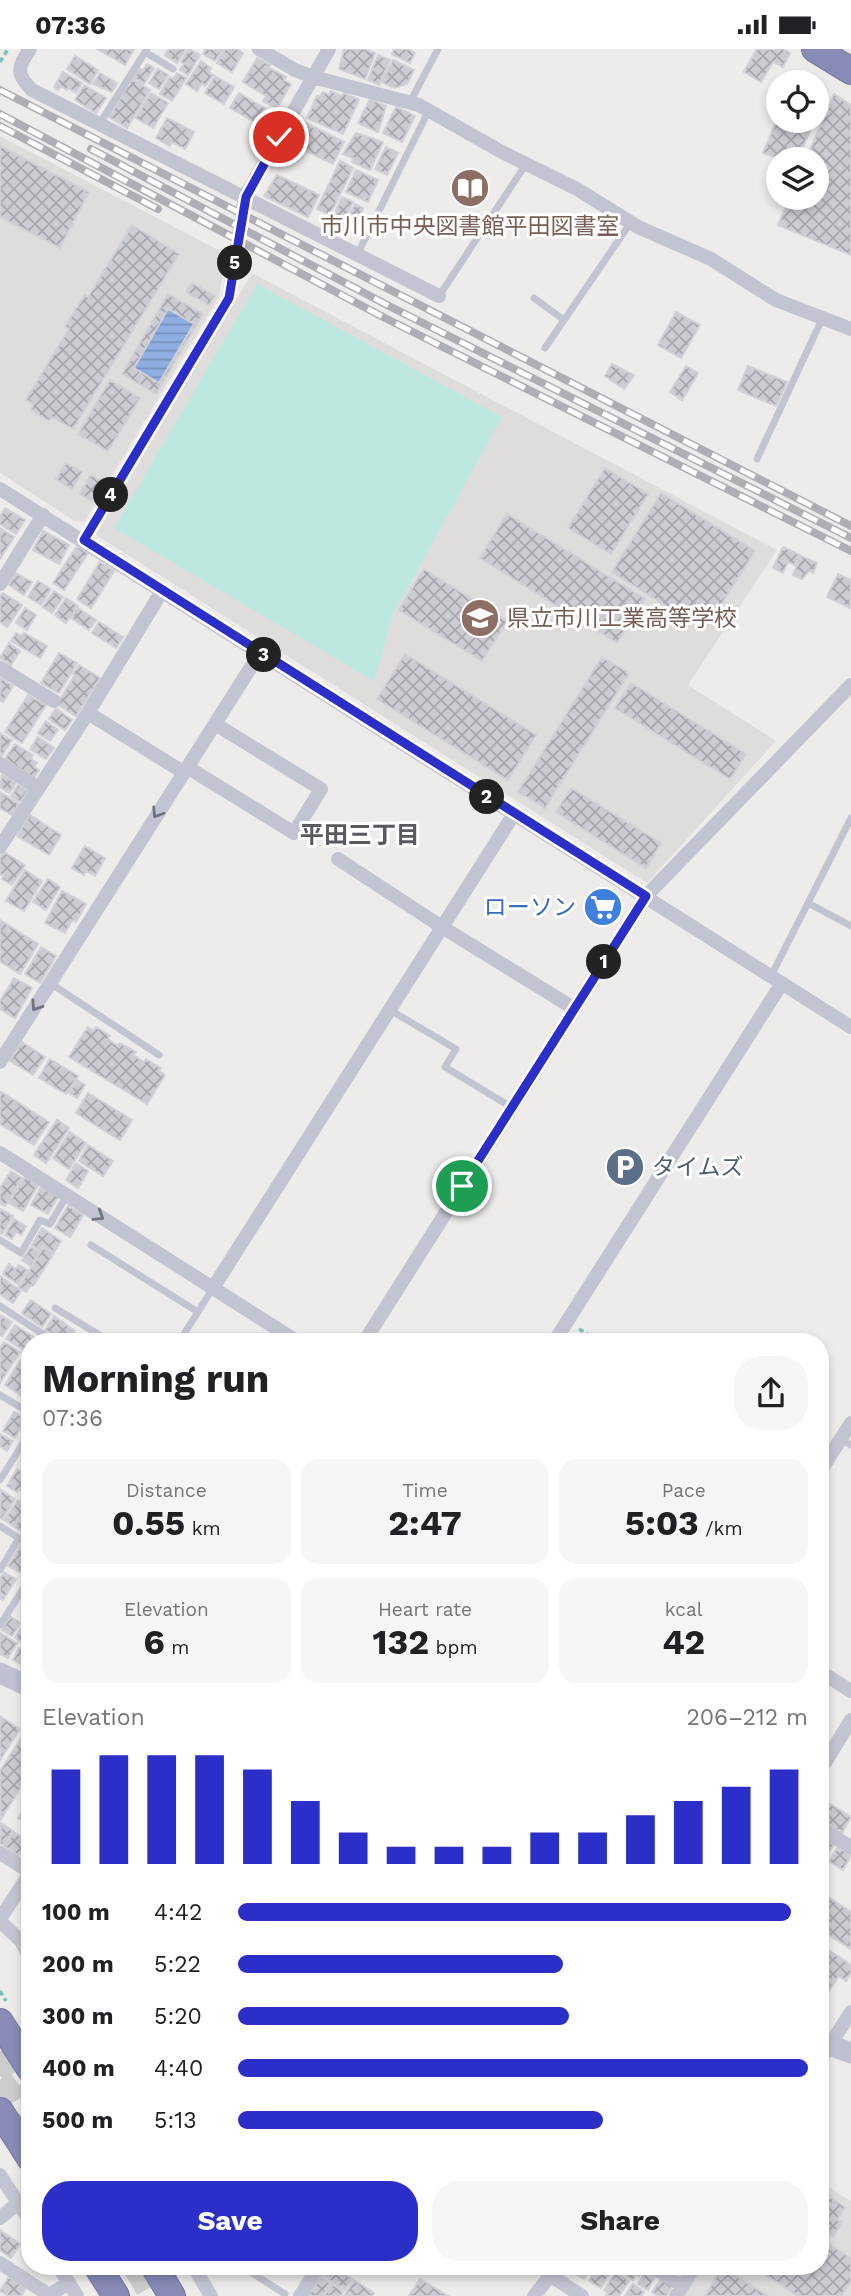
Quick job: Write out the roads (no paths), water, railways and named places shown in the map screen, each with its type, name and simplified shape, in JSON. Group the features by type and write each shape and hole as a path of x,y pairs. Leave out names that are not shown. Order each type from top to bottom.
{"highway":[{"path":"815,49 851,71"},
{"path":"0,2022 21,2055"},
{"path":"0,2111 21,2144"},
{"path":"103,2275 116,2296"},
{"path":"159,2275 172,2296"}],"street":[{"path":"30,49 20,63 19,71 23,81 32,90 439,296"},
{"path":"259,49 313,77 410,102 429,110 577,189 631,222 712,259 776,300 851,329"},
{"path":"84,540 229,298 246,197 329,49"},
{"path":"0,489 851,1027"},
{"path":"0,584 44,515"},
{"path":"1,843 88,713 162,591"},
{"path":"0,1062 260,653"},
{"path":"0,668 54,701"},
{"path":"370,1333 646,896 851,685"},
{"path":"88,713 294,832 321,789 215,724"},
{"path":"0,764 38,788"},
{"path":"213,1288 514,814"},
{"path":"338,859 575,1009"},
{"path":"560,1333 776,980"},
{"path":"0,1153 284,1333"},
{"path":"829,1462 846,1442 851,1423"},
{"path":"0,1673 21,1683"},
{"path":"829,1677 851,1691"},
{"path":"829,1756 851,1720"},
{"path":"829,1834 851,1847"},
{"path":"0,1853 21,1867"},
{"path":"21,1887 0,1920 21,1942"},
{"path":"829,2041 851,2013"},
{"path":"829,2050 851,2053"},
{"path":"0,2175 21,2208"},
{"path":"0,2218 18,2203"},
{"path":"0,2263 49,2295 73,2290 64,2275"},
{"path":"198,2275 211,2296"},
{"path":"293,2295 311,2275"},
{"path":"534,2296 551,2275"},
{"path":"558,2275 582,2296"},
{"path":"662,2275 679,2291 689,2275"}],"lane":[{"path":"410,102 438,49"},
{"path":"100,123 146,50 173,69"},
{"path":"358,255 429,110"},
{"path":"439,296 526,164"},
{"path":"545,348 631,222"},
{"path":"534,298 564,320"},
{"path":"757,459 822,319"},
{"path":"776,980 808,903 848,831 851,818"},
{"path":"808,903 851,926"},
{"path":"50,983 159,1055"},
{"path":"390,1010 456,1049 445,1067 512,1107"},
{"path":"0,1240 21,1253 40,1220 50,1224 67,1195"},
{"path":"91,1245 198,1312"},
{"path":"185,1333 213,1288"},
{"path":"0,1306 41,1333"},
{"path":"55,1308 96,1333"},
{"path":"0,1395 21,1408"},
{"path":"0,1480 21,1446"},
{"path":"0,1525 19,1538 0,1570"},
{"path":"0,1625 21,1592"},
{"path":"257,2275 293,2295"}],"water":[{"path":"168,309 194,324 159,383 134,368"}],"tunnel":[{"path":"0,2051 21,2084"},
{"path":"0,2080 21,2114"},
{"path":"140,2275 153,2296"}],"railway":[{"path":"0,90 851,526"},
{"path":"0,114 385,318 851,551"},
{"path":"0,126 158,209"},
{"path":"91,149 391,307 851,538"}],"place":[{"name":"市川市中央図書館平田図書室","path":"470,188"},
{"name":"県立市川工業高等学校","path":"480,618"},
{"name":"ローソン","path":"603,907"},
{"name":"タイムズ","path":"625,1167"}],"district":[{"name":"平田三丁目","path":"360,835"}]}
